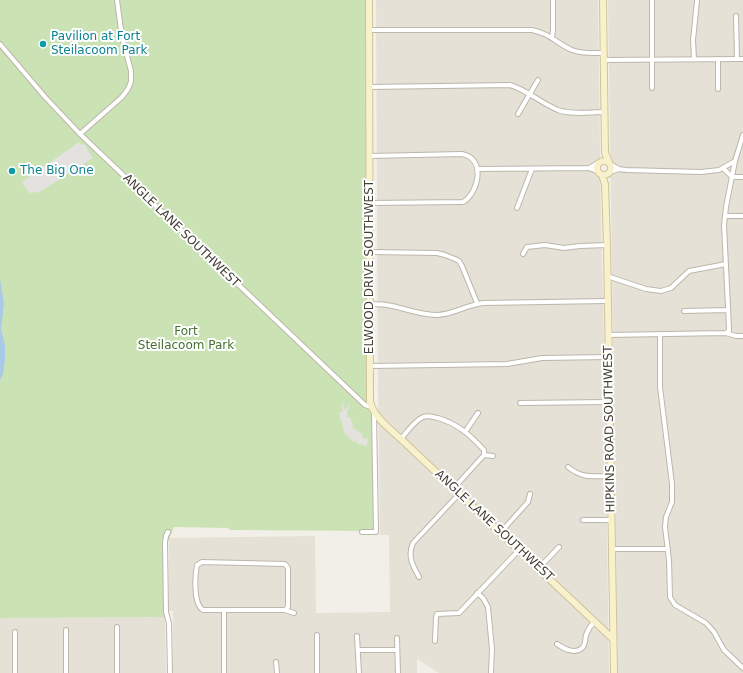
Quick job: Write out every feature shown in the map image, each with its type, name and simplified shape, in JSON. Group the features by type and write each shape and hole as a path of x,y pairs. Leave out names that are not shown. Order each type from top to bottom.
{"street":[{"path":"80,134 122,97 131,82 131,71 122,37 117,0"},
{"name":"ELWOOD DRIVE SOUTHWEST","path":"362,532 376,532 374,414 370,402 369,0"},
{"path":"552,37 553,0"},
{"path":"603,0 605,153 612,168 605,173"},
{"path":"652,0 652,88"},
{"path":"694,59 693,40 697,1"},
{"path":"736,16 737,59"},
{"path":"369,30 523,30 539,32 552,37 573,50 588,53 604,53"},
{"name":"ANGLE LANE SOUTHWEST","path":"0,44 45,97 80,134 365,405 371,407"},
{"path":"718,59 718,89"},
{"path":"604,60 743,59"},
{"path":"518,114 538,80"},
{"path":"369,87 510,85 530,94 552,108 563,112 605,112"},
{"path":"726,333 729,330 724,235 725,216 735,161 743,136"},
{"path":"605,153 597,168 605,173"},
{"path":"369,156 462,154 473,159 478,168 473,192 463,202 370,203"},
{"path":"589,168 604,160 619,169"},
{"path":"478,168 589,168 605,173 619,169 689,173 723,168 735,161"},
{"path":"723,168 732,177 743,177"},
{"path":"517,208 532,169"},
{"name":"HIPKINS ROAD SOUTHWEST","path":"605,173 614,673"},
{"path":"725,216 743,216"},
{"path":"523,254 527,247 538,245 564,248 606,245"},
{"path":"370,252 437,253 459,261 477,303"},
{"path":"607,276 646,289 660,291 671,288 689,271 726,264"},
{"path":"370,304 390,305 408,311 438,315 451,313 477,303 607,301"},
{"path":"684,311 728,310"},
{"path":"608,335 726,333 736,336 743,336"},
{"path":"660,335 660,387 672,484 672,502 666,517 665,527 669,560 670,597 675,605 706,623 714,632 724,650 743,668"},
{"path":"370,366 507,364 542,358 609,357"},
{"path":"520,403 609,402"},
{"name":"ANGLE LANE SOUTHWEST","path":"374,414 460,493 613,639"},
{"path":"465,432 478,414"},
{"path":"400,439 420,418 429,416 455,424 484,450 484,454"},
{"path":"484,454 493,456"},
{"path":"454,488 484,454"},
{"path":"568,467 577,474 586,476 611,476"},
{"path":"419,577 410,558 412,547 417,538 460,493"},
{"path":"501,532 528,502 530,494"},
{"path":"583,520 611,520"},
{"path":"168,532 165,542 166,612 169,623 170,673"},
{"path":"539,568 559,547"},
{"path":"612,549 668,549"},
{"path":"436,641 436,615 438,613 459,613 519,550"},
{"path":"285,610 288,607 288,568 285,564 199,563 196,566 196,595 198,606 206,611 285,610 294,614"},
{"path":"477,593 488,607 492,649 492,673"},
{"path":"224,611 224,673"},
{"path":"557,644 568,650 579,650 584,646 586,634 594,621"},
{"path":"117,627 117,673"},
{"path":"66,630 66,673"},
{"path":"15,632 15,673"},
{"path":"317,635 317,673"},
{"path":"356,636 359,673"},
{"path":"397,638 398,673"},
{"path":"358,650 397,650"},
{"path":"276,662 276,673"}],"shaded area":[{"path":"376,0 598,0 609,673 439,673 417,659 417,673 173,673 173,611 169,611 169,538 315,536 316,613 390,612 389,535 380,535"},
{"path":"608,0 743,0 743,673 618,673"},
{"path":"79,142 81,145 84,144 93,158 40,192 29,193 22,182"},
{"path":"345,403 343,406 344,409 348,408 347,403 350,406 347,417 350,417 354,427 351,429 352,430 354,428 363,435 362,438 368,439 367,446 356,443 357,440 354,442 345,434 341,421 343,420 340,420 340,412 343,412 341,406"},
{"path":"165,617 166,673 0,673 0,618"}],"green space":[{"name":"Fort Steilacoom Park","path":"0,0 367,0 374,531 230,530 228,528 174,527 165,550 165,617 0,618"}],"water":[{"path":"0,278 4,304 1,329 5,345 5,360 3,374 0,380"}],"place":[{"name":"Pavilion at Fort Steilacoom Park","path":"43,44"},
{"name":"The Big One","path":"12,171"}]}
